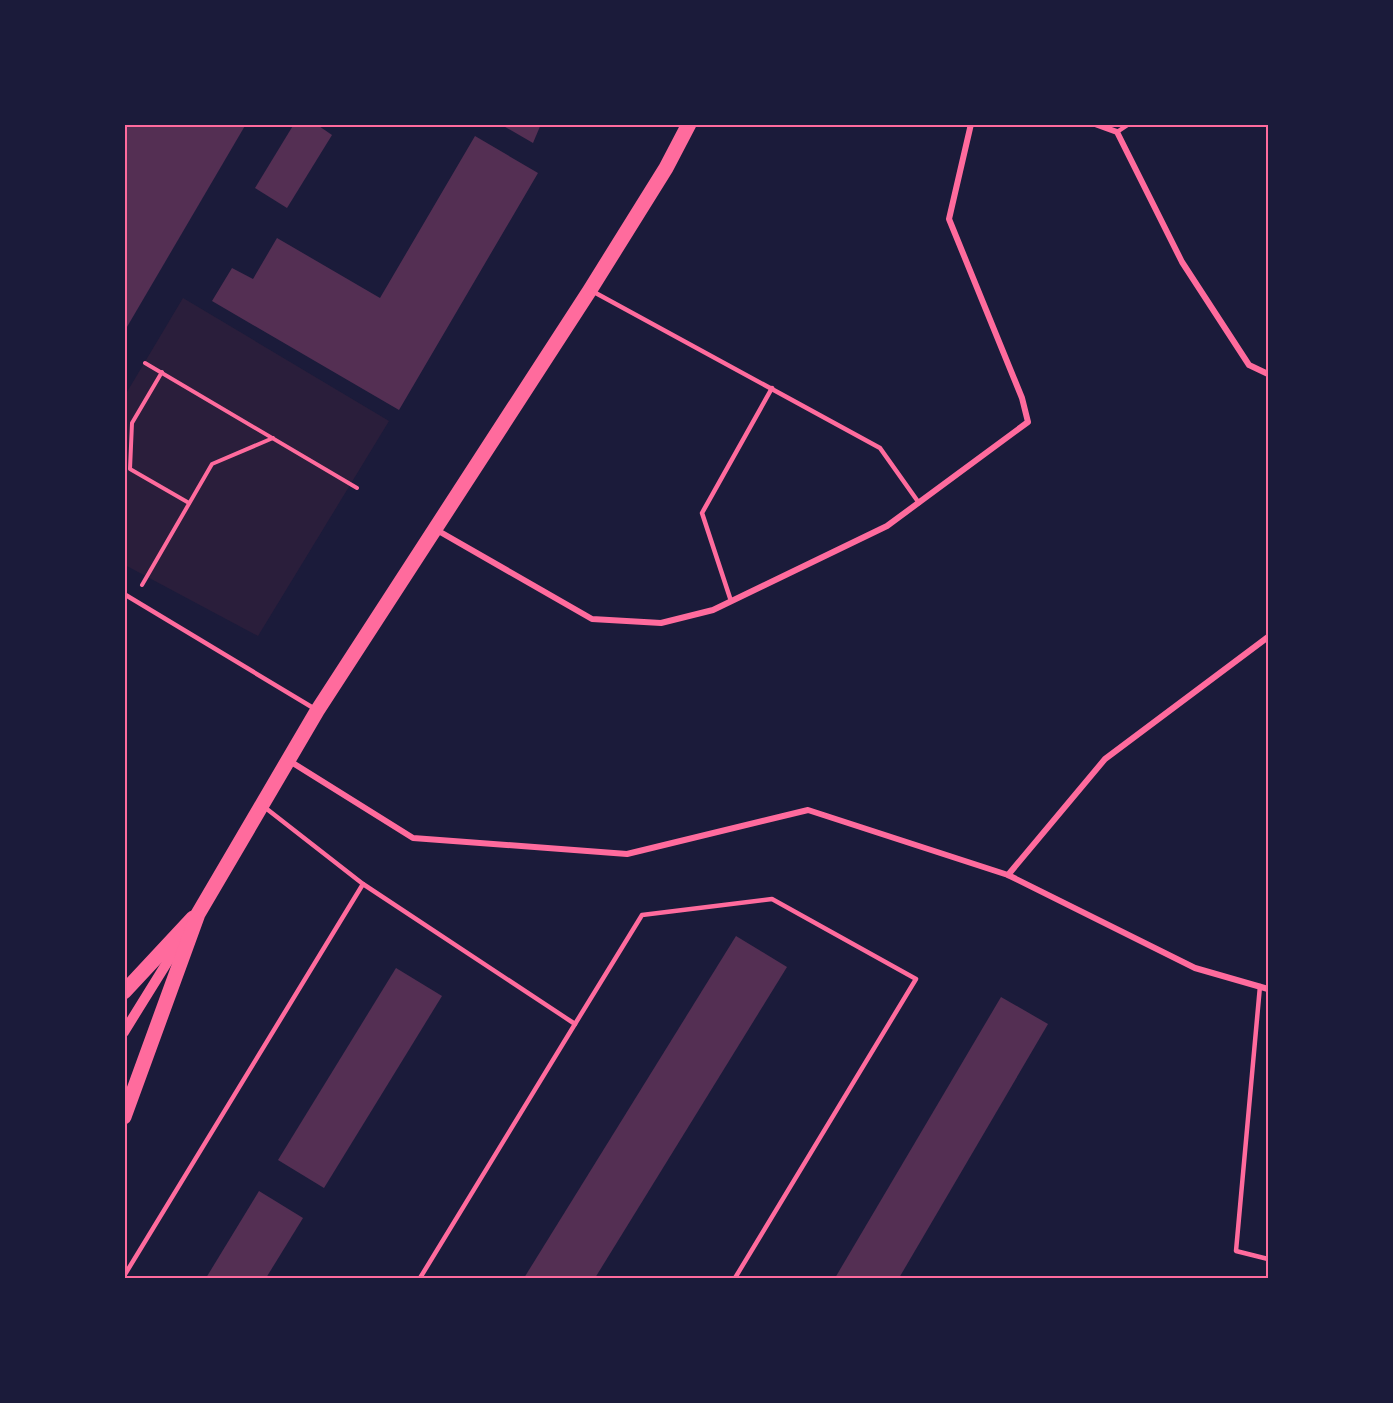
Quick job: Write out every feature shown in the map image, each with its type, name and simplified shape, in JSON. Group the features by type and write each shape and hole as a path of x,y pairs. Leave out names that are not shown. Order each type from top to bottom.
{"main road":[{"path":"124,1117 198,914 287,759 590,290 666,168 689,124"},
{"path":"124,992 198,914"}],"street":[{"path":"435,528 592,619 661,622 713,610 887,526 1028,422 1022,398 949,219 971,124"},
{"path":"1095,124 1117,132 1182,262 1249,365 1269,374"},
{"path":"1008,875 1105,759 1269,637"},
{"path":"287,759 413,838 627,854 808,810 1008,875 1195,968 1269,989"},
{"path":"124,1032 198,914"}],"lane":[{"path":"1117,132 1129,124"},
{"path":"590,290 880,448 919,503"},
{"path":"731,601 702,513 772,388"},
{"path":"124,594 317,711"},
{"path":"261,804 363,884 574,1024"},
{"path":"124,1276 363,884"},
{"path":"420,1278 642,915 772,900 916,979 735,1278"},
{"path":"1260,986 1236,1251 1269,1259"}],"path":[{"path":"145,363 357,488"},
{"path":"162,372 132,423 130,469 189,503"},
{"path":"134,600 212,464 273,438"}],"shaded area":[{"path":"183,298 389,421 258,636 125,565 124,397"}],"building":[{"path":"124,124 246,124 124,332"},
{"path":"294,124 316,124 332,135 287,208 255,188"},
{"path":"500,124 541,124 533,143"},
{"path":"475,136 538,173 399,410 212,301 232,268 253,279 277,238 380,298"},
{"path":"736,936 787,967 595,1278 524,1278"},
{"path":"396,968 442,996 324,1188 278,1160"},
{"path":"1001,997 1048,1024 899,1278 835,1278"},
{"path":"259,1191 303,1218 266,1278 206,1278"}]}
